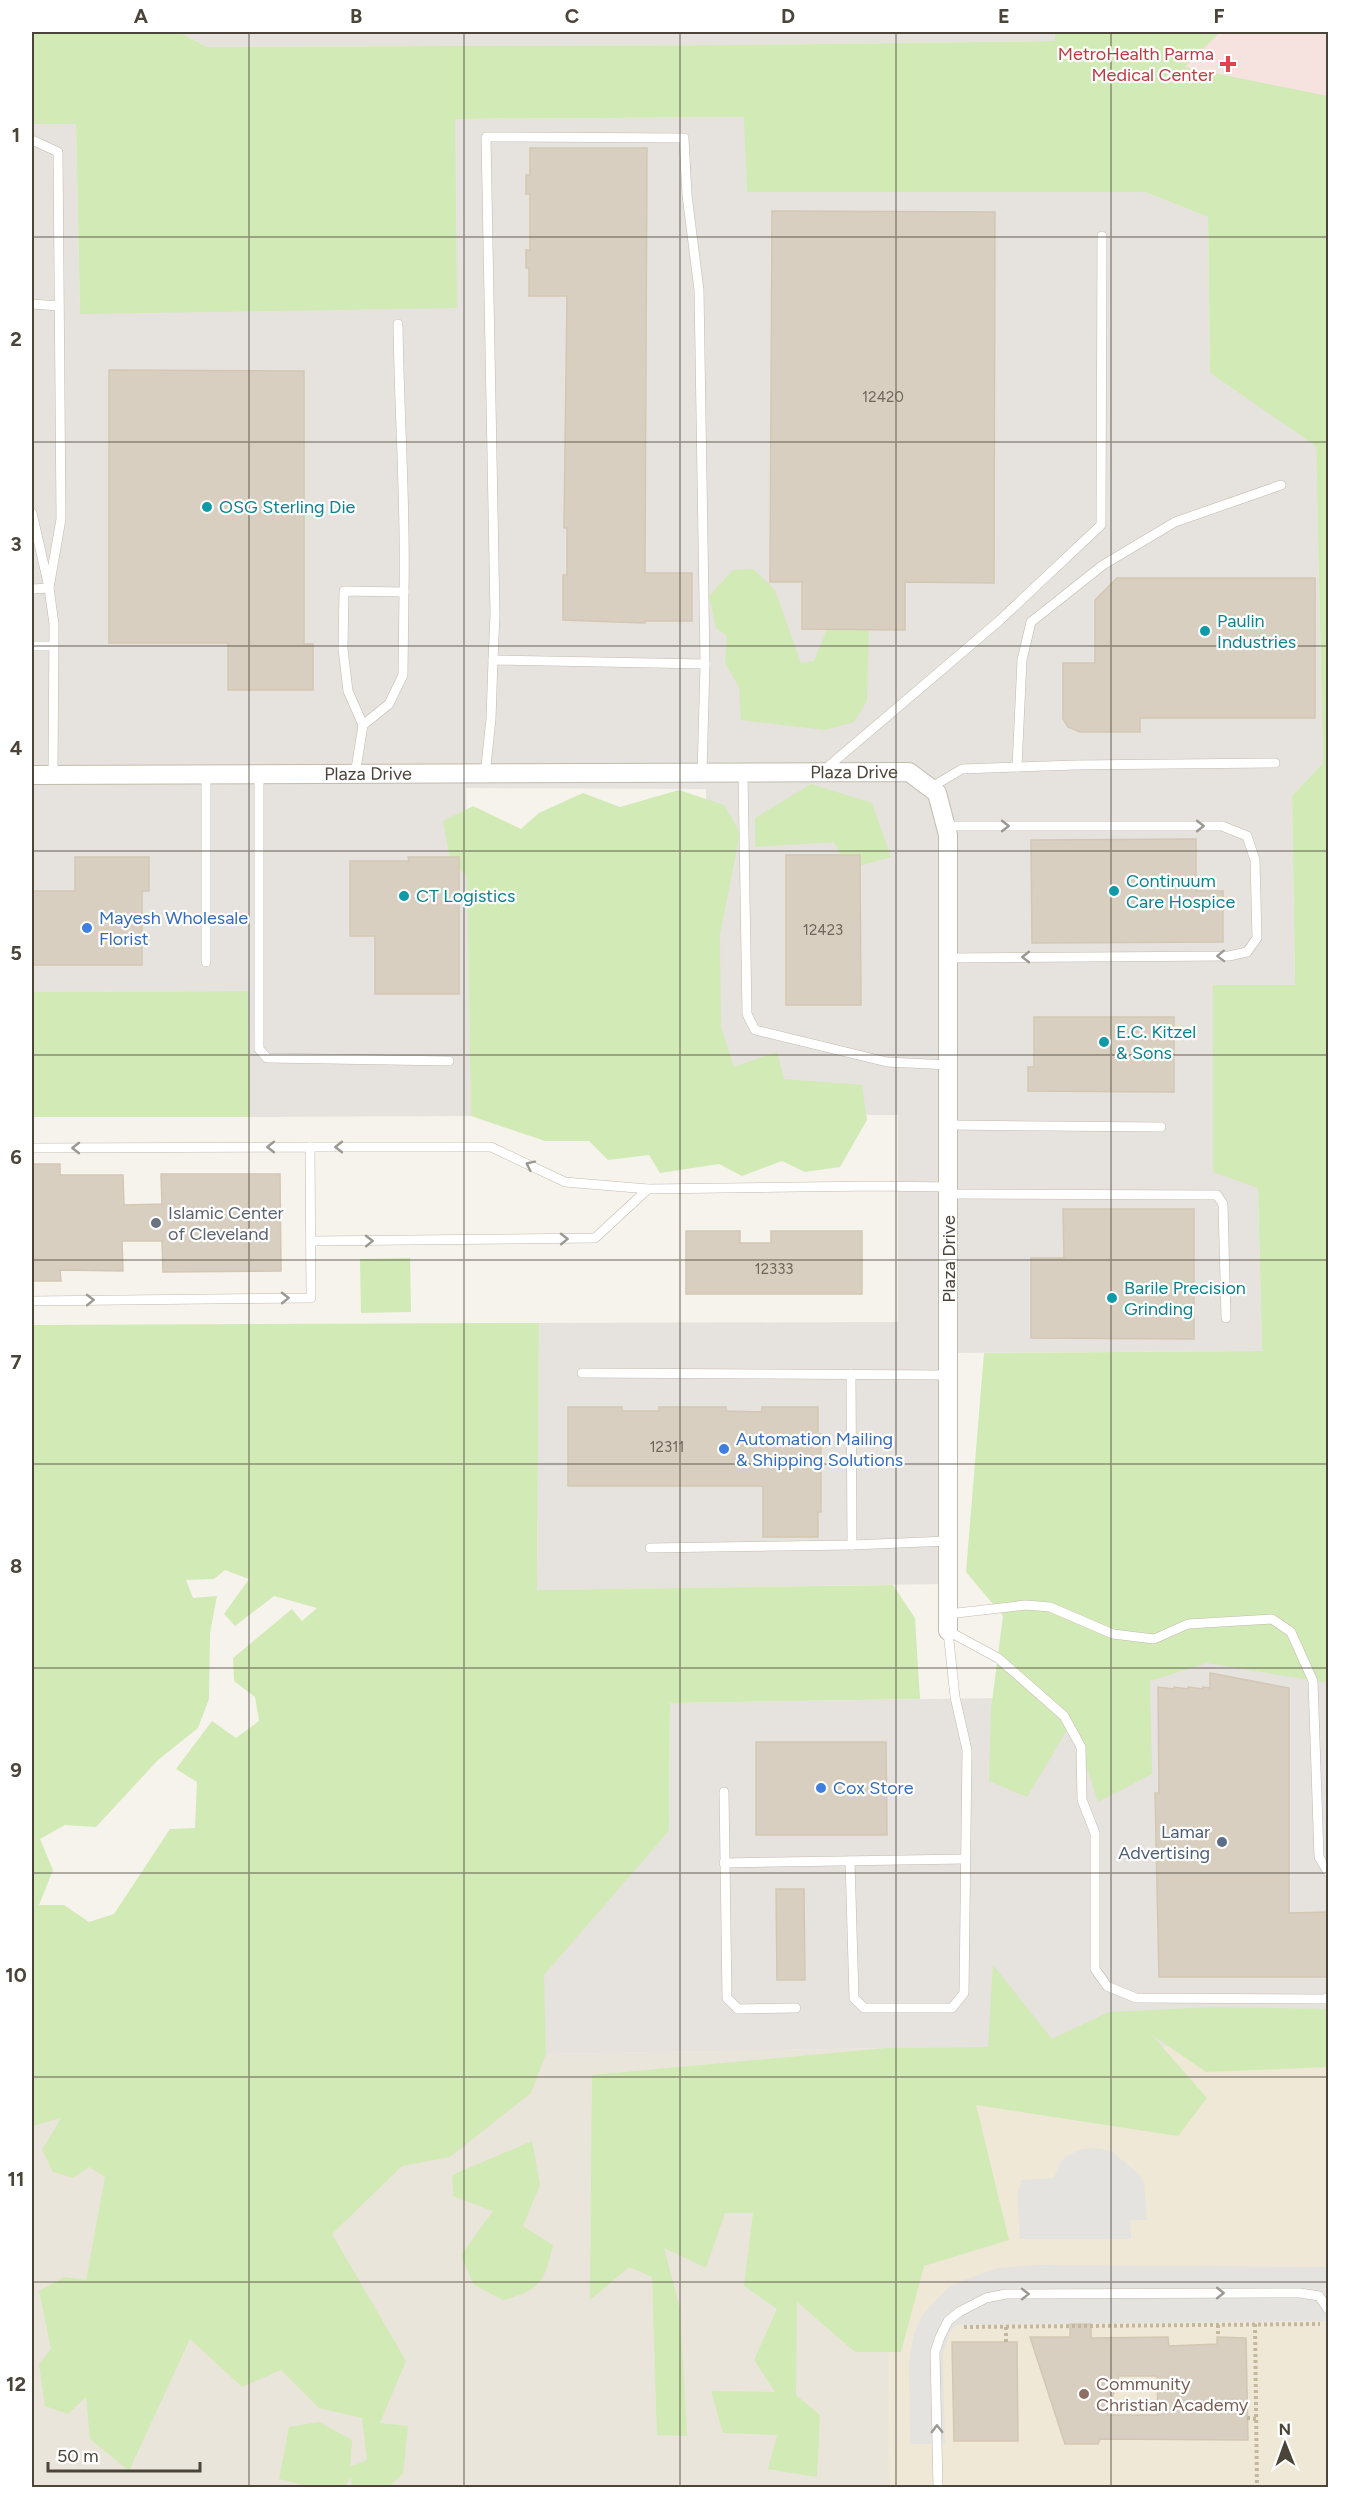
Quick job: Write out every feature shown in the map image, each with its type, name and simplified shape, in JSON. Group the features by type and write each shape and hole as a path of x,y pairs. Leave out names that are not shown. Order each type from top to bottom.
{"street":[{"name":"Plaza Drive","path":"32,775 909,772 937,793 947,826 949,958 948,1623"}],"lane":[{"path":"485,774 491,719 495,615 486,137 684,138 687,195 699,290 705,664 702,774"},
{"path":"32,140 58,152 61,519 49,588"},
{"path":"821,772 999,621 1101,525 1102,236"},
{"path":"32,304 59,306"},
{"path":"363,725 389,704 403,675 405,521 399,408 398,324"},
{"path":"1017,767 1022,660 1031,622 1103,566 1175,522 1281,485"},
{"path":"32,513 49,588 54,624 53,775"},
{"path":"32,589 49,588"},
{"path":"354,775 363,725 348,691 343,649 344,591 404,592"},
{"path":"32,646 54,646"},
{"path":"493,660 705,664"},
{"path":"930,788 962,769 1275,763"},
{"path":"743,774 747,1014 755,1030 888,1062 950,1065"},
{"path":"206,775 206,962"},
{"path":"259,775 259,1049 267,1058 449,1061"},
{"path":"947,826 1222,826 1247,836 1255,860 1257,938 1247,952 1229,956 949,958"},
{"path":"949,1125 1161,1127"},
{"path":"32,1301 311,1298 310,1147"},
{"path":"32,1148 491,1147 566,1182 648,1189 874,1186 949,1190 1217,1195 1223,1204 1226,1318"},
{"path":"311,1241 595,1238 648,1189"},
{"path":"582,1372 949,1375"},
{"path":"851,1374 852,1545"},
{"path":"650,1548 948,1541"},
{"path":"948,1623 1026,1605 1050,1607 1113,1634 1154,1639 1188,1624 1272,1619 1291,1632 1313,1681 1319,1857 1329,1872"},
{"path":"850,1861 854,1998 864,2008 952,2008 964,1993 967,1750 955,1697 948,1623"},
{"path":"948,1623 998,1658 1064,1716 1081,1748 1082,1800 1095,1833 1095,1969 1107,1986 1136,1998 1326,1999 1329,1997"},
{"path":"724,1792 727,1998 738,2009 796,2008"},
{"path":"724,1863 965,1859"},
{"path":"938,2487 935,2352 948,2321 959,2312 986,2298 1006,2294 1300,2293 1319,2296 1329,2309"}],"path":[{"path":"1255,2324 1257,2487"},
{"path":"945,2327 1320,2324"},
{"path":"1218,2325 1218,2337"},
{"path":"1006,2327 1006,2342"},
{"path":"1247,2418 1256,2419"}],"shaded area":[{"path":"179,32 1055,32 1055,41 207,47"},
{"name":"MetroHealth Parma Medical Center","path":"1127,32 1328,32 1328,97 1128,97"},
{"path":"745,117 747,192 1145,192 1208,217 1210,373 1316,445 1323,763 1292,796 1295,985 1213,986 1258,1187 1262,1351 939,1353 942,1584 537,1590 539,1323 898,1322 898,1115 712,1115 706,789 466,788 471,1116 250,1117 247,991 32,992 32,124 76,124 80,314 454,119"},
{"path":"1328,1570 1328,2046 887,2048 546,2054 543,1975 669,1831 670,1703 1068,1697"},
{"path":"1328,2046 1328,2487 890,2487 887,2048"},
{"path":"887,2048 890,2487 32,2488 32,2093 546,2054"},
{"path":"1095,2148 1111,2151 1140,2175 1144,2184 1147,2220 1130,2220 1131,2239 1020,2239 1017,2196 1021,2180 1054,2178 1060,2162 1068,2155 1083,2149"},
{"path":"1036,2265 1328,2267 1328,2321 956,2325 950,2332 943,2354 945,2444 910,2444 909,2362 914,2333 923,2314 948,2288 961,2281 998,2268"}],"green space":[{"path":"32,32 179,32 207,47 1055,41 1055,32 1220,32 1185,67 1328,96 1328,1683 1207,1663 1150,1681 1152,1774 1098,1802 1072,1722 1027,1797 989,1781 991,1709 1003,1616 966,1572 984,1353 1262,1351 1258,1188 1213,1172 1213,985 1295,985 1292,796 1323,763 1316,446 1210,373 1208,217 1145,192 747,192 744,117 455,119 457,308 80,314 76,124 32,124"},
{"path":"753,569 775,590 801,663 814,661 829,624 869,623 867,701 854,722 825,730 741,720 739,687 725,663 727,636 716,628 709,596 733,570"},
{"path":"811,784 872,803 891,857 848,869 834,842 755,847 755,818"},
{"path":"679,790 724,805 740,833 720,934 721,1027 734,1067 777,1052 784,1079 862,1085 867,1120 840,1167 805,1172 782,1161 742,1176 719,1164 660,1173 649,1155 608,1160 589,1141 545,1141 471,1116 467,877 450,859 443,821 473,806 521,829 539,813 583,793 620,807"},
{"path":"248,991 250,1117 32,1117 32,992"},
{"path":"410,1258 411,1312 361,1313 360,1259"},
{"path":"539,1323 537,1590 893,1585 915,1618 920,1699 670,1703 669,1831 544,1975 546,2054 531,2093 450,2157 402,2166 332,2234 406,2361 380,2423 408,2426 403,2474 387,2488 352,2487 351,2477 344,2488 312,2487 279,2479 289,2427 319,2422 352,2440 350,2467 367,2460 362,2418 319,2408 281,2370 242,2387 190,2339 129,2471 90,2439 86,2397 68,2414 45,2406 39,2364 51,2349 39,2291 64,2277 86,2280 105,2177 89,2167 73,2178 53,2172 42,2150 61,2118 32,2126 32,1325","holes":["225,1570 249,1579 224,1614 235,1626 274,1596 317,1608 302,1621 292,1609 233,1658 234,1681 255,1697 259,1721 236,1738 212,1721 176,1769 197,1782 195,1828 170,1829 114,1914 89,1922 64,1905 39,1905 53,1870 40,1839 65,1825 96,1827 158,1760 198,1728 209,1699 210,1633 217,1596 193,1598 186,1580 214,1579"]},
{"path":"993,1965 1052,2039 1109,2012 1215,2007 1328,2009 1328,2067 1206,2072 1152,2035 1207,2098 1178,2136 976,2105 1009,2240 924,2266 901,2352 855,2352 797,2302 796,2395 820,2415 817,2477 768,2469 777,2435 723,2433 711,2391 775,2392 754,2360 777,2309 744,2286 753,2213 725,2213 706,2268 664,2248 680,2308 687,2436 657,2435 652,2277 629,2267 590,2300 592,2075 887,2048 988,2047"},
{"path":"532,2141 540,2185 523,2226 553,2245 547,2268 539,2283 526,2292 503,2300 474,2285 461,2255 493,2211 453,2196 452,2175"}],"building":[{"path":"530,148 647,148 645,573 692,573 692,621 645,621 645,623 563,620 563,575 567,575 567,528 564,528 567,296 529,296 529,268 526,268 526,250 530,250 530,194 526,194 526,175 530,175"},
{"path":"772,211 995,212 994,583 905,582 905,630 802,629 802,582 770,582"},
{"name":"OSG Sterling Die","path":"109,370 304,371 304,644 313,644 313,690 228,690 228,643 109,643"},
{"name":"Paulin Industries","path":"1117,578 1315,578 1315,718 1140,718 1140,732 1080,732 1068,727 1063,719 1063,663 1095,663 1095,600"},
{"name":"Continuum Care Hospice","path":"1196,839 1196,891 1223,891 1223,942 1032,943 1031,840"},
{"path":"786,855 860,855 861,1005 786,1005"},
{"name":"Mayesh Wholesale Florist","path":"75,857 149,857 149,891 142,891 142,965 32,965 32,891 75,891"},
{"name":"CT Logistics","path":"408,857 459,857 459,994 375,994 375,936 350,936 350,861 409,861"},
{"name":"E.C. Kitzel & Sons","path":"1034,1017 1174,1017 1174,1092 1028,1091 1028,1067 1034,1067"},
{"name":"Islamic Center of Cleveland","path":"32,1164 60,1164 60,1175 123,1175 124,1205 162,1204 161,1174 280,1174 281,1271 163,1272 162,1241 122,1241 123,1271 60,1270 61,1281 32,1281"},
{"name":"Barile Precision Grinding","path":"1063,1209 1194,1209 1194,1339 1031,1338 1031,1258 1064,1258"},
{"path":"686,1231 740,1231 740,1243 771,1243 771,1231 862,1231 862,1294 686,1294"},
{"path":"568,1407 622,1407 622,1411 659,1411 659,1407 726,1407 726,1411 762,1412 762,1407 818,1407 818,1434 821,1434 821,1512 818,1512 818,1537 763,1537 763,1486 568,1486"},
{"name":"Lamar Advertising","path":"1210,1673 1289,1688 1289,1913 1329,1912 1329,1977 1159,1977 1155,1793 1159,1793 1158,1687 1210,1688"},
{"name":"Cox Store","path":"756,1742 886,1742 887,1835 756,1835"},
{"path":"776,1889 804,1889 805,1980 777,1980"},
{"path":"1070,2324 1091,2324 1091,2338 1168,2337 1169,2346 1217,2344 1217,2337 1246,2338 1248,2440 1100,2439 1098,2444 1065,2444 1030,2337 1070,2337","holes":["1119,2376 1157,2376 1158,2415 1107,2415"]},
{"path":"952,2342 1017,2342 1018,2441 954,2441"}],"place":[{"name":"MetroHealth Parma Medical Center","path":"1228,64"},
{"name":"OSG Sterling Die","path":"207,507"},
{"name":"Paulin Industries","path":"1205,631"},
{"name":"Continuum Care Hospice","path":"1114,891"},
{"name":"CT Logistics","path":"404,896"},
{"name":"Mayesh Wholesale Florist","path":"87,928"},
{"name":"E.C. Kitzel & Sons","path":"1104,1042"},
{"name":"Islamic Center of Cleveland","path":"156,1223"},
{"name":"Barile Precision Grinding","path":"1112,1298"},
{"name":"Automation Mailing & Shipping Solutions","path":"724,1449"},
{"name":"Cox Store","path":"821,1788"},
{"name":"Lamar Advertising","path":"1222,1842"},
{"name":"Community Christian Academy","path":"1084,2394"}]}
